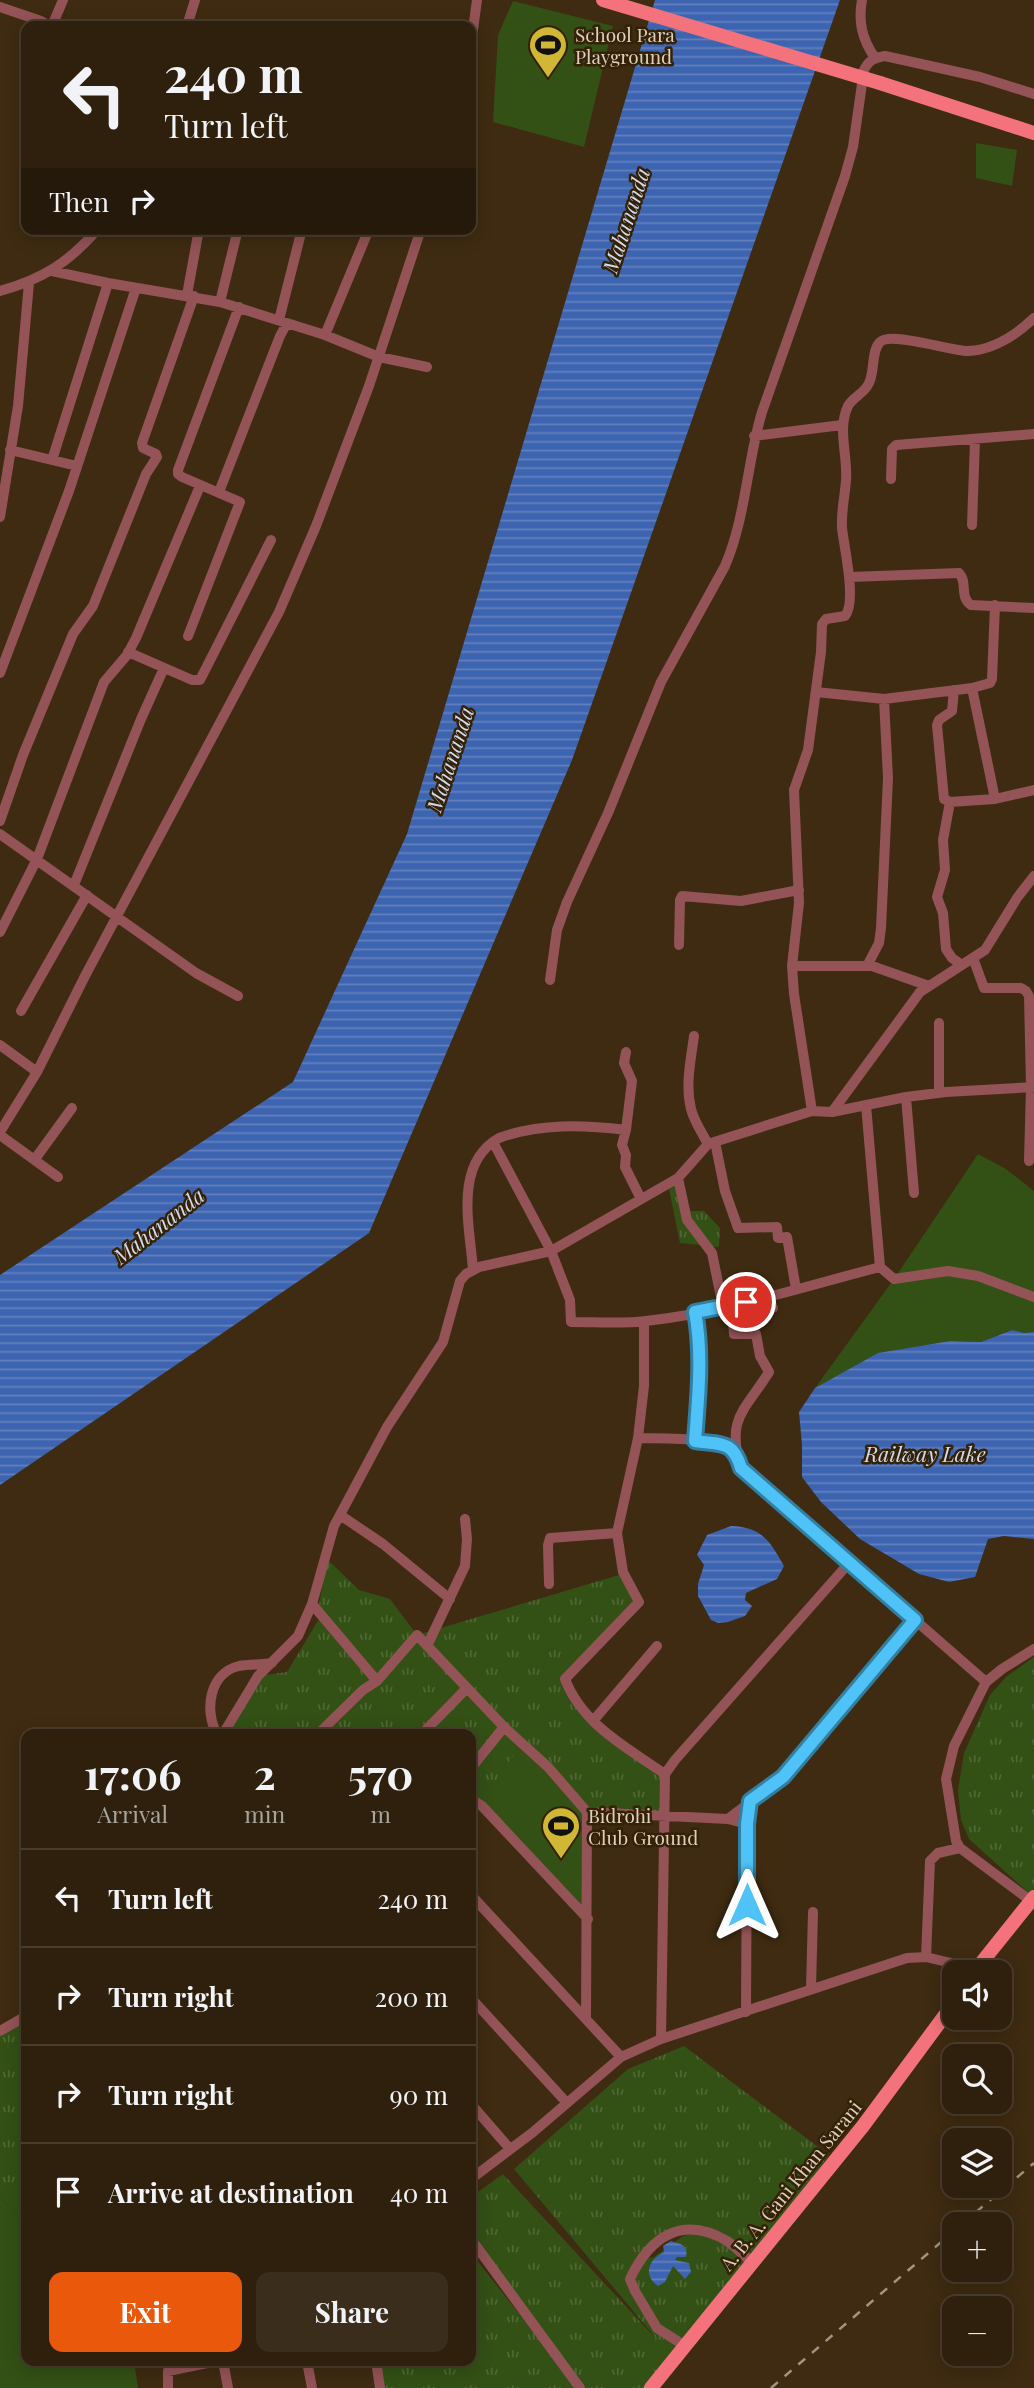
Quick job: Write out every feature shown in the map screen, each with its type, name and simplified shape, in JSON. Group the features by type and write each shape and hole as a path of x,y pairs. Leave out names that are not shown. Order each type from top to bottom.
{"main road":[{"path":"603,0 880,83 1034,133"},
{"path":"984,1960 1032,1899"},
{"name":"A. B. A. Gani Khan Sarani","path":"651,2388 863,2126 942,2019"}],"street":[{"path":"53,21 63,0"},
{"path":"189,21 195,0"},
{"path":"474,21 477,0"},
{"path":"862,0 861,29 866,46 875,58"},
{"path":"1,12 40,21"},
{"path":"550,980 557,930 567,902 595,843 661,682 732,550 738,532 754,436 845,176 853,148 864,70 868,62 886,56 966,74 1034,94"},
{"path":"0,291 29,283 52,271 93,235"},
{"path":"0,821 23,755 73,634 93,606 146,474 157,457 143,447 142,443 191,295 198,235"},
{"path":"220,302 237,235"},
{"path":"219,492 280,336 301,235"},
{"path":"325,335 367,235"},
{"path":"58,1177 0,1133 37,1072 279,612 316,526 379,358 419,235"},
{"path":"52,271 220,302 325,335 379,358 427,367"},
{"path":"0,517 18,406 29,283"},
{"path":"52,460 107,283"},
{"path":"0,673 78,466 136,288"},
{"path":"188,636 240,505 239,500 179,475 178,470 239,307"},
{"path":"812,1111 792,966 799,890 794,790 808,750 822,624 826,619 847,615 850,578 842,518 846,480 842,425 849,405 869,385 877,348 880,342 887,338 895,337 970,351 991,346 1014,334 1034,318"},
{"path":"754,436 842,425"},
{"path":"891,479 894,446 1034,434"},
{"path":"972,525 975,440"},
{"path":"10,450 78,466"},
{"path":"0,932 37,859 104,682 128,652 200,486"},
{"path":"128,652 192,680 200,680 271,540"},
{"path":"850,578 960,573 967,602 971,605 1034,608"},
{"path":"816,692 884,699 986,686 992,679 995,605"},
{"path":"74,886 164,668"},
{"path":"972,688 995,799"},
{"path":"954,690 952,711 937,724 943,797 950,802 995,799 1034,790"},
{"path":"867,966 879,943 881,928 888,778 884,699"},
{"path":"950,802 943,840 945,870 937,897 943,913 946,949 952,958 962,965"},
{"path":"0,834 196,973 238,996"},
{"path":"832,1112 920,992 985,950 1034,876"},
{"path":"679,945 682,895 741,901 799,890"},
{"path":"21,1011 87,895"},
{"path":"973,958 986,989 1021,988 1028,996 1033,1087 1029,1161"},
{"path":"792,966 867,966 929,986"},
{"path":"939,1023 939,1093"},
{"path":"694,1036 688,1083 691,1111 711,1143 738,1228 776,1227 778,1238 787,1237 796,1289"},
{"path":"0,1045 37,1072"},
{"path":"626,1052 624,1063 632,1081 622,1145 626,1155 625,1167 641,1199"},
{"path":"226,1729 258,1676 298,1636 313,1604 334,1526 387,1427 443,1342 460,1281 472,1270 551,1251 678,1178 711,1143 812,1111 832,1112 939,1093 1033,1087"},
{"path":"906,1097 914,1193"},
{"path":"866,1105 880,1266 894,1279 948,1271 978,1276 1034,1297"},
{"path":"34,1159 72,1108"},
{"path":"472,1270 469,1176 493,1142 506,1136 564,1126 587,1125 626,1130"},
{"path":"493,1142 551,1251 570,1300 571,1322 644,1321 723,1307 880,1266"},
{"path":"678,1178 687,1220 712,1253 723,1307"},
{"path":"768,1296 773,1308 733,1321 734,1335 755,1334 760,1356 769,1373 739,1415 735,1429 741,1468 986,1682"},
{"path":"695,1312 699,1384 695,1441"},
{"path":"644,1321 644,1386 638,1438 617,1533 623,1572 639,1602 565,1679 571,1693 601,1730 665,1774"},
{"path":"638,1438 695,1441 729,1447 737,1453"},
{"path":"340,1514 383,1544 450,1599"},
{"path":"427,1646 465,1566 465,1519"},
{"path":"549,1584 550,1538 617,1533"},
{"path":"661,2039 665,1774 849,1563"},
{"path":"313,1604 377,1681"},
{"path":"728,1819 783,1777 915,1620"},
{"path":"323,1729 363,1690 377,1681 417,1635 504,1727 548,1767 587,1812 586,2019"},
{"path":"593,1721 657,1646"},
{"path":"1032,1899 960,1848 956,1841 946,1779 954,1746 986,1682 1034,1649"},
{"path":"214,1729 210,1703 215,1683 228,1671 239,1667 273,1663"},
{"path":"427,1729 467,1688"},
{"path":"476,1762 504,1727"},
{"path":"747,2012 747,1824 750,1801"},
{"path":"476,1802 588,1919"},
{"path":"587,1812 728,1819 747,1824"},
{"path":"926,1957 930,1861 938,1853 960,1848"},
{"path":"476,1900 621,2057"},
{"path":"811,1989 813,1912"},
{"path":"476,2174 621,2057 661,2039 908,1958 926,1957 942,1962"},
{"path":"476,2003 567,2103"},
{"path":"0,2031 21,2019"},
{"path":"476,2110 510,2149"},
{"path":"685,2346 657,2328 635,2291 630,2278 639,2260 660,2240 682,2228 703,2232 726,2241 752,2262"},
{"path":"476,2246 580,2388"},
{"path":"168,2388 167,2371 192,2366"},
{"path":"224,2366 228,2388"},
{"path":"308,2366 312,2388"},
{"path":"377,2366 380,2388"}],"green space":[{"name":"School Para Playground","path":"513,1 613,26 584,147 493,122 498,35"},
{"path":"976,143 1017,150 1012,186 976,178"},
{"path":"978,1154 1006,1169 1034,1191 1034,1332 1011,1330 981,1342 950,1341 879,1353 815,1388 894,1279"},
{"path":"678,1178 690,1211 704,1211 720,1228 719,1247 680,1243 668,1184"},
{"path":"327,1559 359,1590 390,1599 417,1635 619,1575 639,1602 567,1684 601,1729 665,1774 664,1812 482,1806 476,1802 476,1729 226,1729 258,1676 287,1672 322,1614 363,1663 319,1605"},
{"path":"1034,1657 1034,1889 1030,1894 969,1839 961,1820 958,1790 964,1753 990,1695 1006,1677"},
{"name":"Bidrohi Club Ground","path":"521,1742 587,1812 585,1909 482,1806"},
{"path":"21,2019 21,2219 0,2197 0,2031"},
{"path":"684,2046 829,2155 752,2262 651,2388 580,2388 476,2245 476,2193 503,2174 660,2343 514,2169 628,2069","holes":["700,2231 683,2236 654,2257 640,2260 660,2240"]},
{"path":"0,2197 21,2219 21,2366 135,2366 138,2388 0,2388"},
{"path":"476,2259 578,2388 384,2388 380,2366 476,2366"}],"water":[{"name":"Mahananda","path":"655,0 840,0 572,760 369,1233 0,1485 0,1275 293,1082 407,834"},
{"name":"Railway Lake","path":"1012,1330 1034,1332 1034,1539 1004,1536 988,1539 975,1577 949,1582 919,1574 860,1539 821,1502 802,1477 799,1412 815,1388 878,1353 950,1341 981,1342"},
{"path":"731,1526 750,1529 764,1537 784,1566 777,1579 746,1593 745,1600 752,1606 745,1616 718,1623 711,1620 698,1596 698,1584 704,1565 697,1555 707,1535"},
{"path":"671,2241 685,2247 686,2257 677,2257 675,2260 689,2263 691,2272 685,2279 673,2266 665,2282 658,2286 650,2277 649,2267 654,2259 664,2252 663,2246"}],"railway":[{"path":"976,2212 1034,2163"},
{"path":"771,2388 942,2241"}],"place":[{"name":"School Para Playground","path":"548,79"},
{"name":"Bidrohi Club Ground","path":"561,1860"}],"route":[{"path":"746,1302 695,1312 699,1384 695,1441 732,1448 737,1453 741,1468 915,1620 783,1777 750,1801 747,1824 747,1905"}]}
